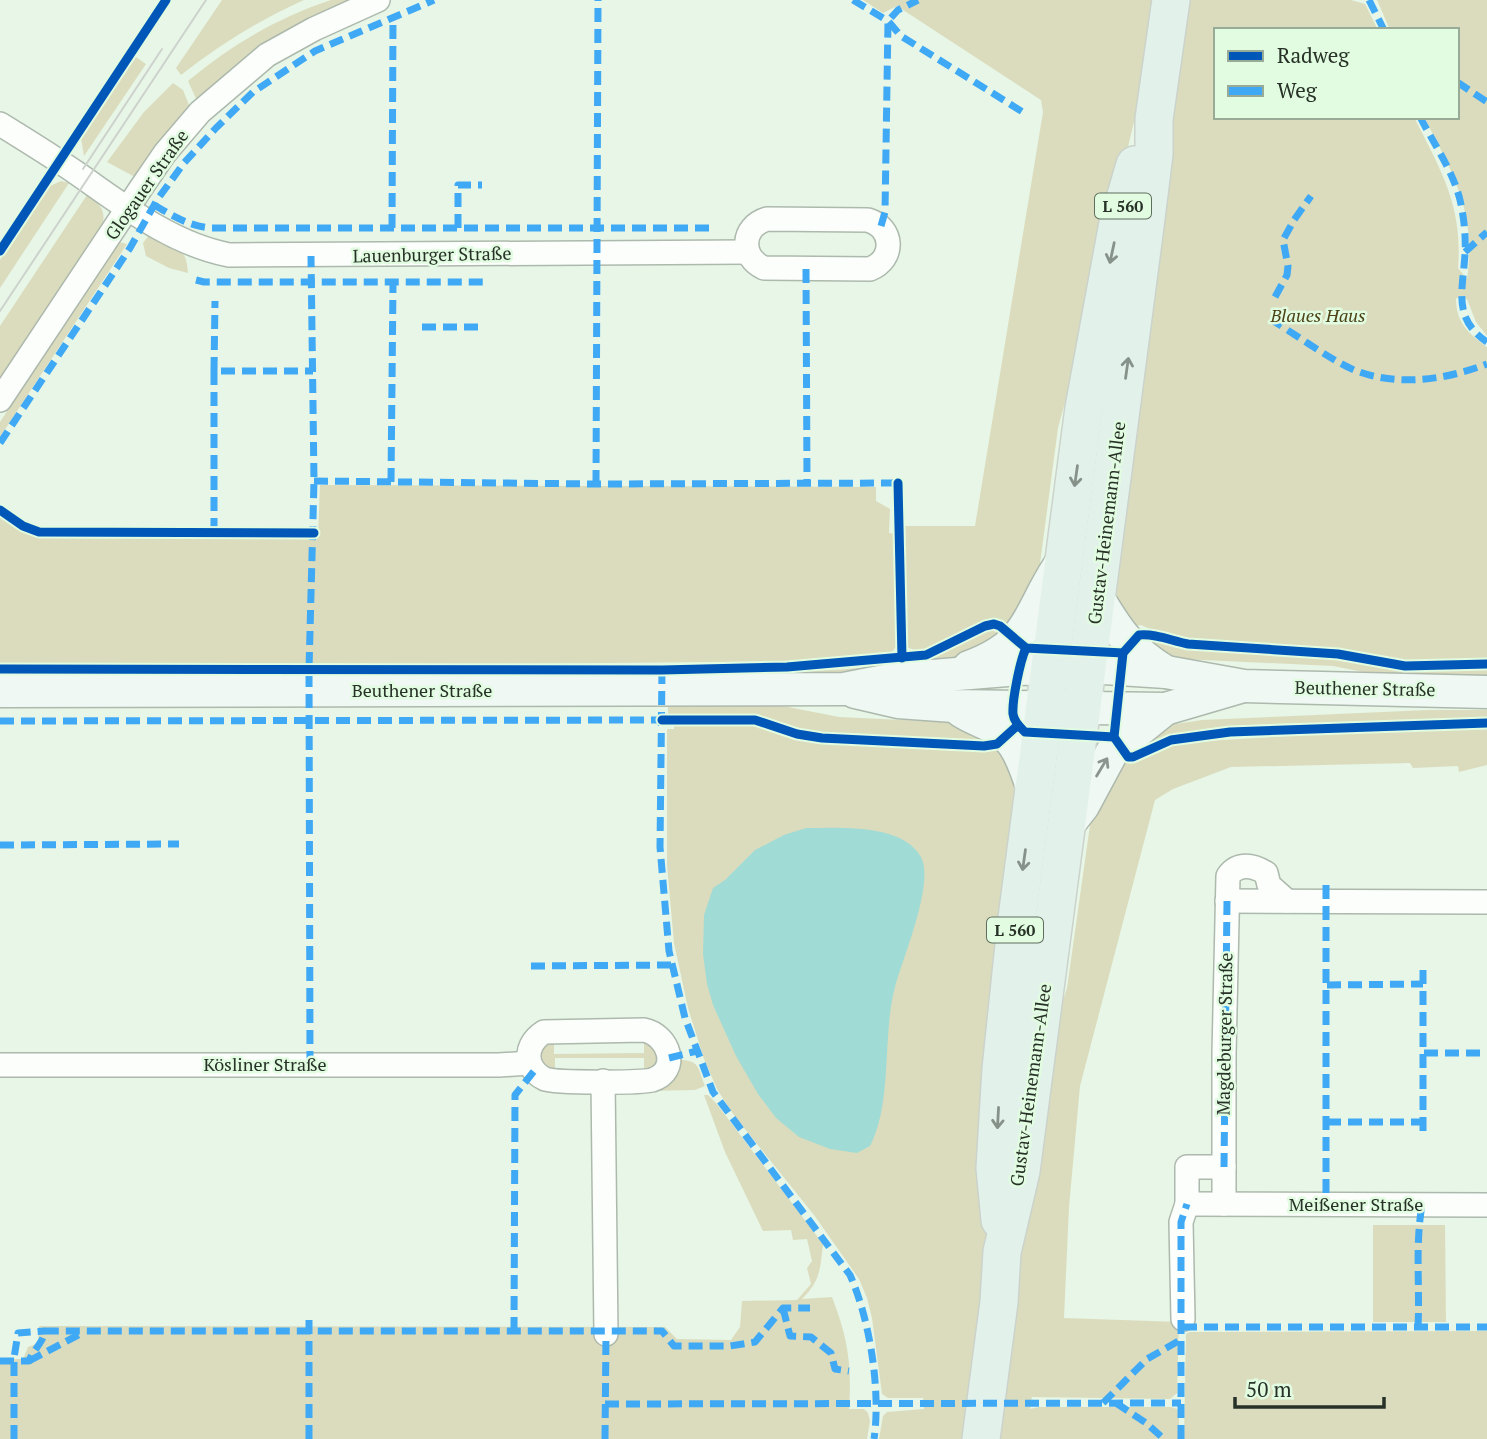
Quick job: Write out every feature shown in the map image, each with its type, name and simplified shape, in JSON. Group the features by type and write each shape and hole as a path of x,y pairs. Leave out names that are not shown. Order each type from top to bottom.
{"main road":[{"name":"Gustav-Heinemann-Allee","path":"981,1439 998,1314 1003,1252 1021,1171 1068,825 1154,154 1154,119 1171,0"},
{"name":"Gustav-Heinemann-Allee","path":"1003,1252 995,1168 1001,1069 1016,926 1064,558 1084,408 1118,223 1138,154 1154,119"}],"street":[{"name":"Glogauer Straße","path":"0,400 165,153 200,112 267,55 314,29 378,0"},
{"name":"Lauenburger Straße","path":"0,124 186,243 229,255 747,252"},
{"path":"772,219 868,220 881,226 888,237 889,245 883,261 877,266 862,270 769,269 757,265 747,252 746,239 751,229 760,222 772,219"},
{"path":"948,675 979,663 1015,640 1030,622 1064,558"},
{"path":"1097,596 1129,645 1166,672"},
{"name":"Beuthener Straße","path":"0,691 844,689 895,679 1088,667 1166,672 1244,686 1487,692"},
{"name":"Beuthener Straße","path":"844,689 898,702 954,706 1165,709 1244,686"},
{"path":"954,706 972,719 1000,730 1007,736 1020,755 1034,792"},
{"path":"1068,825 1083,806 1112,751 1165,709"},
{"name":"Magdeburger Straße","path":"1224,1167 1228,876 1233,869 1256,867 1266,873 1269,885 1287,901"},
{"path":"1227,901 1487,902"},
{"path":"644,1030 658,1035 669,1053 668,1064 657,1077 644,1080 549,1080 538,1075 530,1063 532,1044 540,1035 549,1031 644,1030"},
{"name":"Kösliner Straße","path":"0,1065 530,1063"},
{"path":"603,1081 606,1334"},
{"path":"1183,1319 1181,1222 1187,1204 1187,1167 1224,1167 1224,1204"},
{"name":"Meißener Straße","path":"1187,1204 1487,1205"}],"green space":[{"path":"222,0 304,0 240,34 181,75 176,68"},
{"path":"331,0 352,0 297,27 198,103 188,81 204,68 273,24"},
{"path":"863,0 1158,0 1142,89 1058,428 1039,571 1013,629 1003,620 992,619 919,652 907,647 905,526 975,526 1043,112 1041,100 897,6 883,13"},
{"name":"Blaues Haus","path":"1184,0 1351,0 1365,4 1377,28 1214,28 1214,119 1415,119 1448,189 1457,225 1458,268 1467,279 1469,234 1465,214 1453,176 1425,119 1459,119 1459,28 1389,28 1377,0 1487,0 1487,336 1476,322 1467,299 1456,298 1458,314 1464,327 1487,347 1487,661 1397,660 1318,647 1185,638 1163,635 1141,625 1136,626 1128,635 1113,603"},
{"path":"136,57 146,64 84,156 81,138"},
{"path":"173,83 183,90 191,110 135,177 107,162 144,112"},
{"path":"61,181 69,183 0,288 0,260 48,187"},
{"path":"87,195 102,209 102,228 0,388 0,326"},
{"path":"150,234 181,251 185,256 188,273 169,268 146,256 143,243"},
{"path":"119,242 127,244 0,437 0,422"},
{"path":"320,485 876,487 876,501 890,509 889,533 895,534 896,647 890,654 823,661 0,664 0,515 29,533 40,535 318,537"},
{"path":"993,630 1004,638 971,658 820,677 734,674 901,664 933,657 975,635"},
{"path":"1146,639 1167,645 1316,656 1387,668 1487,669 1487,678 1389,677 1333,666 1181,659 1161,655"},
{"path":"668,699 773,704 839,717 946,722 970,726 991,742 809,733 749,715 668,716"},
{"path":"1487,710 1487,718 1225,727 1179,734 1139,750 1163,726 1202,720"},
{"path":"674,723 753,723 812,742 980,751 997,749 1017,772 987,1204 984,1295 969,1439 879,1439 883,1416 887,1412 924,1409 923,1398 888,1398 882,1394 872,1318 859,1279 814,1215 733,1114 717,1089 704,1059 688,1008 674,943 667,865 667,729 674,729"},
{"path":"1487,729 1487,765 1459,772 1458,766 1413,768 1410,763 1231,767 1173,789 1155,800 1080,1086 1069,1207 1064,1318 1179,1322 1177,1393 1170,1399 1032,1397 1030,1409 1171,1407 1179,1413 1179,1439 994,1439 1043,1099 1055,1025 1067,988 1090,825 1098,794 1118,757 1131,764 1166,747 1190,742 1368,731"},
{"path":"644,1039 659,1050 657,1065 644,1071 644,1058 555,1058 555,1072 541,1065 542,1049 554,1040 554,1054 644,1053"},
{"path":"680,1060 695,1064 705,1086 695,1090 647,1091"},
{"path":"704,1095 708,1095 716,1103 823,1244 816,1280 802,1299 832,1297 848,1352 849,1409 864,1409 868,1413 870,1421 867,1439 0,1439 0,1359 23,1359 28,1347 38,1343 39,1326 665,1327 677,1339 731,1340 740,1327 742,1301 797,1300 811,1284 807,1268 812,1261 807,1239 793,1240 791,1230 763,1231 725,1152"},
{"path":"1373,1225 1445,1225 1446,1322 1373,1322"},
{"path":"1487,1331 1487,1439 1184,1439 1186,1334 1190,1332"}],"water":[{"path":"806,828 852,828 900,838 912,846 921,857 924,869 921,902 891,1006 882,1109 870,1146 857,1153 830,1149 799,1137 776,1118 758,1094 736,1056 713,1005 707,984 703,954 704,915 713,888 725,880 755,850 784,835"}],"tram line":[{"path":"0,311 206,0"},
{"path":"83,169 162,49"}],"marked path":[{"path":"0,443 130,248 157,200 184,163 216,128 253,92 315,51 434,0"},
{"path":"596,484 598,0"},
{"path":"853,0 888,21 901,36 1026,114"},
{"path":"881,226 885,212 888,21 898,10 918,0"},
{"path":"1369,0 1383,28"},
{"path":"392,228 393,17"},
{"path":"1459,83 1487,102"},
{"path":"1421,119 1457,189 1465,234 1462,291 1464,313 1476,333 1487,342"},
{"path":"458,228 458,185 482,185"},
{"path":"1275,297 1287,275 1283,240 1311,196"},
{"path":"154,205 188,223 211,228 716,228"},
{"path":"1465,252 1487,232"},
{"path":"310,1065 309,669 314,481 311,256"},
{"path":"806,269 807,483"},
{"path":"196,280 484,282"},
{"path":"391,482 393,282"},
{"path":"214,371 215,301"},
{"path":"1270,319 1334,360 1370,375 1404,380 1421,379 1455,374 1487,364"},
{"path":"422,327 484,327"},
{"path":"214,532 214,371 313,371"},
{"path":"314,481 898,483 898,487"},
{"path":"662,670 660,847 669,951 685,1018 713,1092 850,1275 863,1313 872,1356 876,1399 874,1439"},
{"path":"0,721 667,720"},
{"path":"0,845 179,844"},
{"path":"1326,885 1326,1205"},
{"path":"1224,1167 1227,901"},
{"path":"531,966 672,965"},
{"path":"1423,970 1423,1135"},
{"path":"1327,985 1423,984"},
{"path":"669,1058 697,1051"},
{"path":"1424,1053 1487,1053"},
{"path":"514,1331 515,1095 534,1071"},
{"path":"1327,1122 1423,1122"},
{"path":"1181,1439 1181,1222 1187,1204"},
{"path":"1418,1327 1418,1250 1422,1205"},
{"path":"783,1308 790,1336 811,1337 831,1353 835,1369 849,1371"},
{"path":"0,1361 29,1361 45,1331 662,1331 674,1346 730,1346 755,1342 783,1308 810,1308"},
{"path":"309,1320 309,1439"},
{"path":"1183,1327 1487,1327"},
{"path":"14,1439 14,1358 18,1333 45,1331"},
{"path":"29,1361 82,1333"},
{"path":"605,1439 606,1334"},
{"path":"1103,1403 1147,1359 1182,1339"},
{"path":"1116,1403 1164,1439"},
{"path":"605,1404 1181,1403"}],"cycle path":[{"path":"0,251 166,0"},
{"path":"898,483 902,658"},
{"path":"0,510 23,526 39,532 314,533"},
{"path":"0,669 662,670 787,667 926,655 994,624 1026,648 1123,653"},
{"path":"1487,664 1405,666 1338,654 1188,644 1157,636 1139,635 1123,653 1114,737 1128,757 1133,757 1171,740 1230,732 1487,723"},
{"path":"1026,648 1013,708 1013,714 1021,728 1025,732 1114,737"},
{"path":"662,720 755,720 797,734 822,738 984,746 997,744 1018,725"}]}
